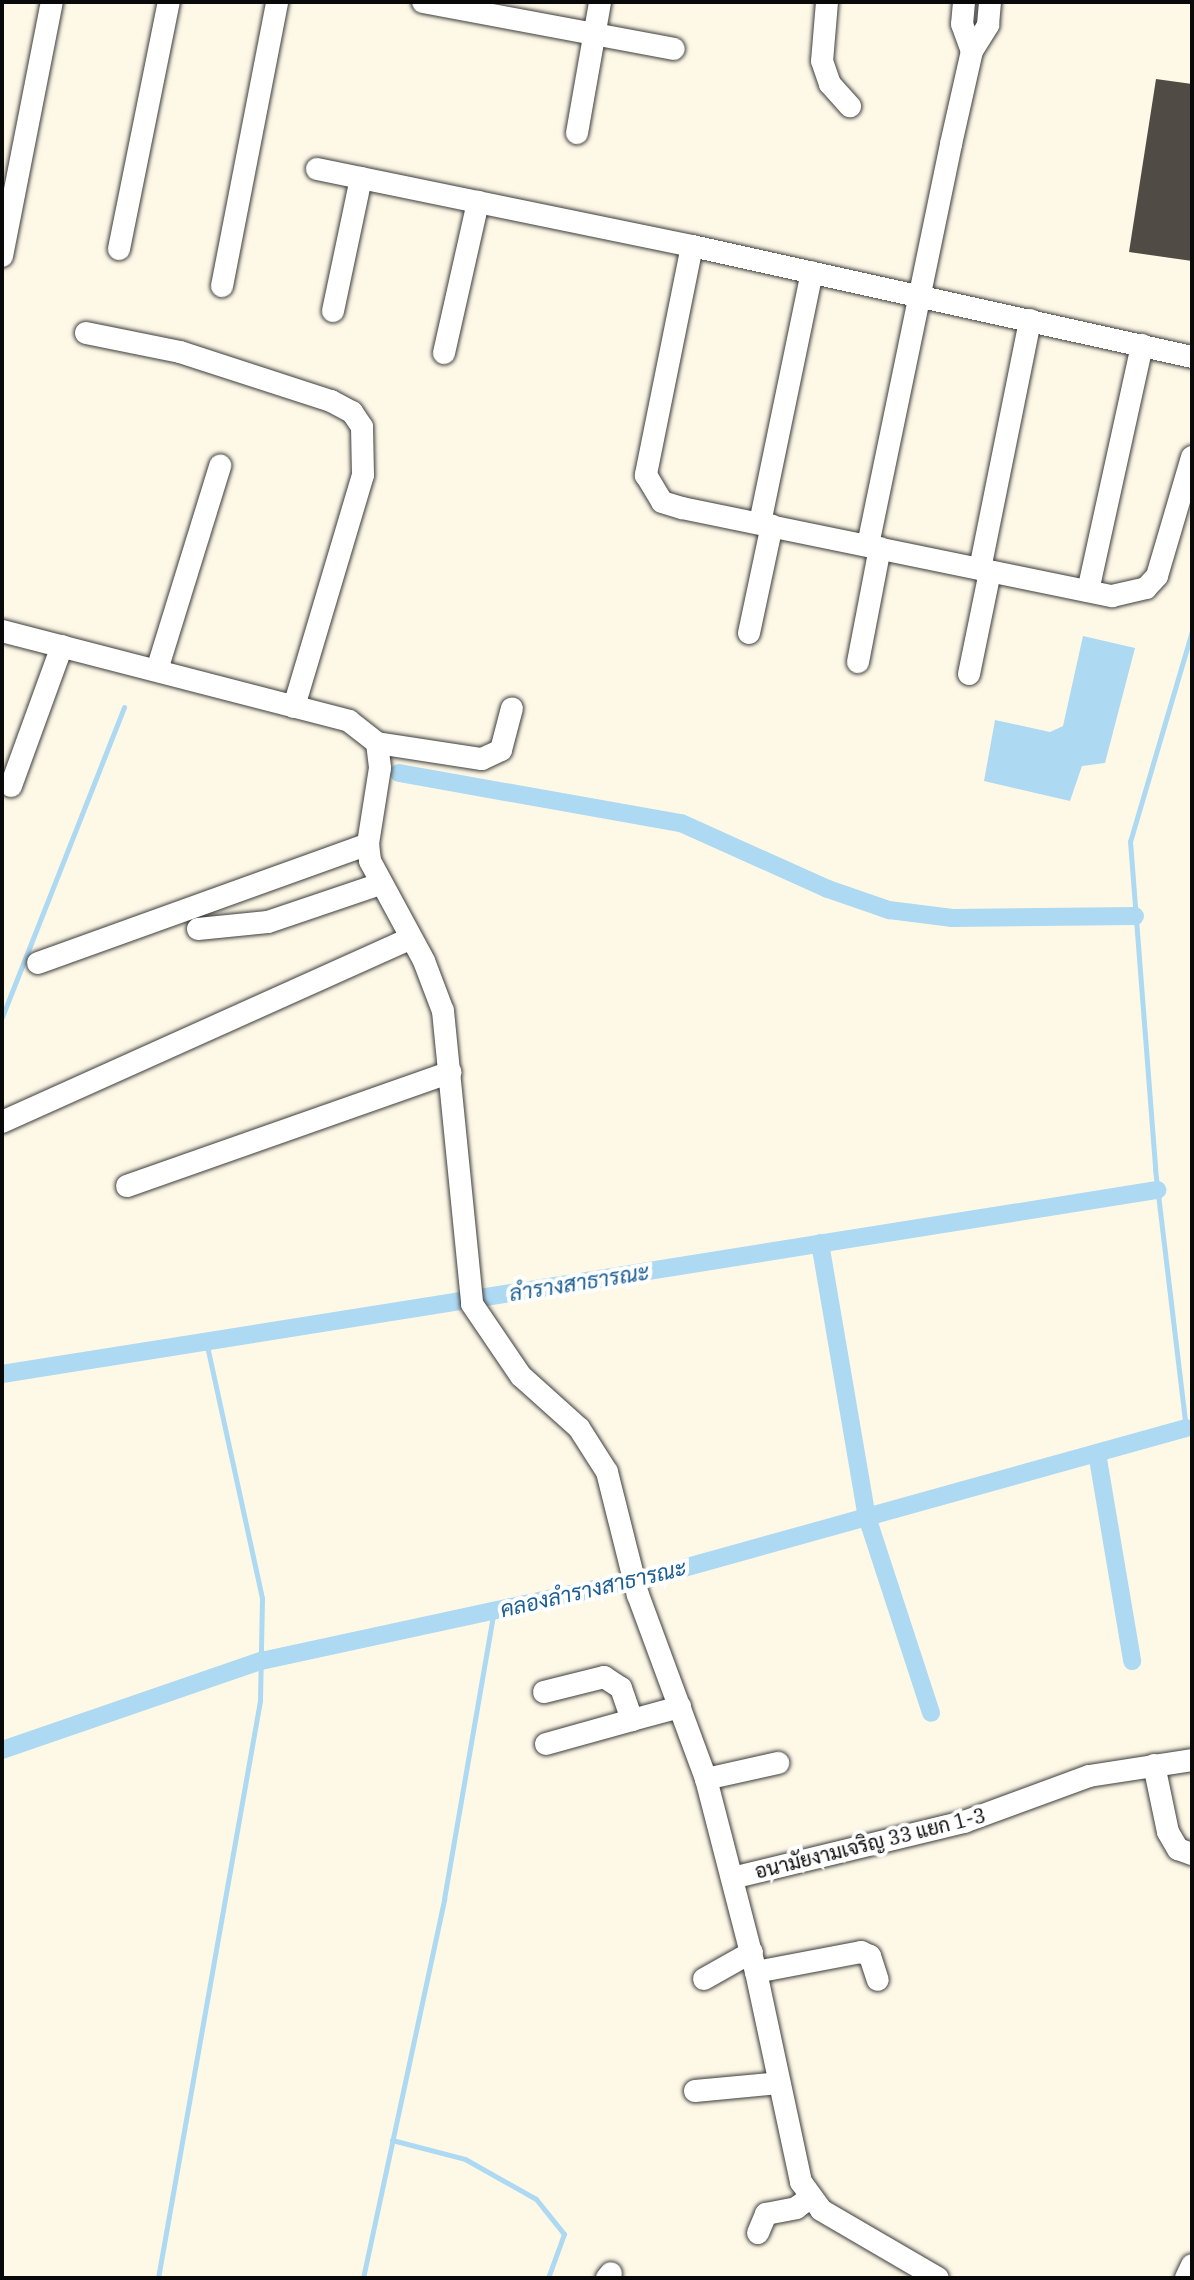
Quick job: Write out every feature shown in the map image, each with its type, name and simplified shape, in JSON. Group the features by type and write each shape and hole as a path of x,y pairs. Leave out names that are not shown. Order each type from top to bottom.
{"street":[{"path":"2,256 52,2"},
{"path":"119,249 169,2"},
{"path":"222,286 277,2"},
{"path":"423,2 674,49"},
{"path":"577,133 600,2"},
{"path":"827,2 822,61 830,84 850,106"},
{"path":"964,2 962,24 972,51"},
{"path":"858,662 874,547 919,296 972,51 988,25 990,2"},
{"path":"317,169 692,246 1192,357"},
{"path":"333,311 361,178"},
{"path":"444,353 478,202"},
{"path":"692,246 646,475 662,502 1088,591 1129,594 1146,588 1157,576 1192,457"},
{"path":"749,633 812,272"},
{"path":"969,674 1030,320"},
{"path":"86,333 180,352 331,401 352,412 362,427 363,475 294,707"},
{"path":"1088,591 1142,345"},
{"path":"157,670 220,466"},
{"path":"2,631 362,727 377,743 380,768 368,844 380,884 411,938 443,1011 469,1294 521,1376 593,1448 607,1472 638,1595 706,1779 754,1962 793,2155 810,2198 821,2210 938,2278"},
{"path":"11,786 62,646"},
{"path":"377,743 482,759 501,750 512,708"},
{"path":"38,963 368,844"},
{"path":"198,929 268,922 380,884"},
{"path":"2,1122 411,938"},
{"path":"127,1186 450,1072"},
{"path":"544,1692 604,1677 621,1688 632,1720"},
{"path":"546,1744 680,1707"},
{"name":"อนามัยงามเจริญ 33 แยก 1-3","path":"732,1878 964,1822 1089,1776 1192,1760"},
{"path":"706,1779 778,1763"},
{"path":"1154,1765 1168,1832 1178,1849 1192,1854"},
{"path":"704,1979 754,1962 861,1952 870,1956 878,1980"},
{"path":"695,2091 779,2083"},
{"path":"758,2233 766,2214 796,2208 810,2198"},
{"path":"1186,2278 1192,2265"}],"water":[{"path":"1083,636 1135,648 1105,763 1082,766 1070,801 984,781 995,720 1050,732 1063,726"}],"building":[{"path":"1156,79 1192,84 1192,261 1129,252"}],"waterway":[{"path":"1192,631 1130,841 1155,1169 1186,1428 1192,1426"},
{"path":"2,1017 124,707"},
{"path":"399,773 681,823 828,889 889,910 952,918 1135,916"},
{"name":"ลำรางสาธารณะ","path":"2,1374 1157,1190"},
{"path":"820,1243 867,1517 931,1713"},
{"path":"158,2278 260,1701 262,1598 206,1341"},
{"name":"คลองลำรางสาธารณะ","path":"2,1750 261,1661 655,1576 1186,1428"},
{"path":"1097,1453 1132,1661"},
{"path":"363,2278 444,1899 494,1611"},
{"path":"392,2140 465,2159 536,2199 564,2234 548,2278"}]}
